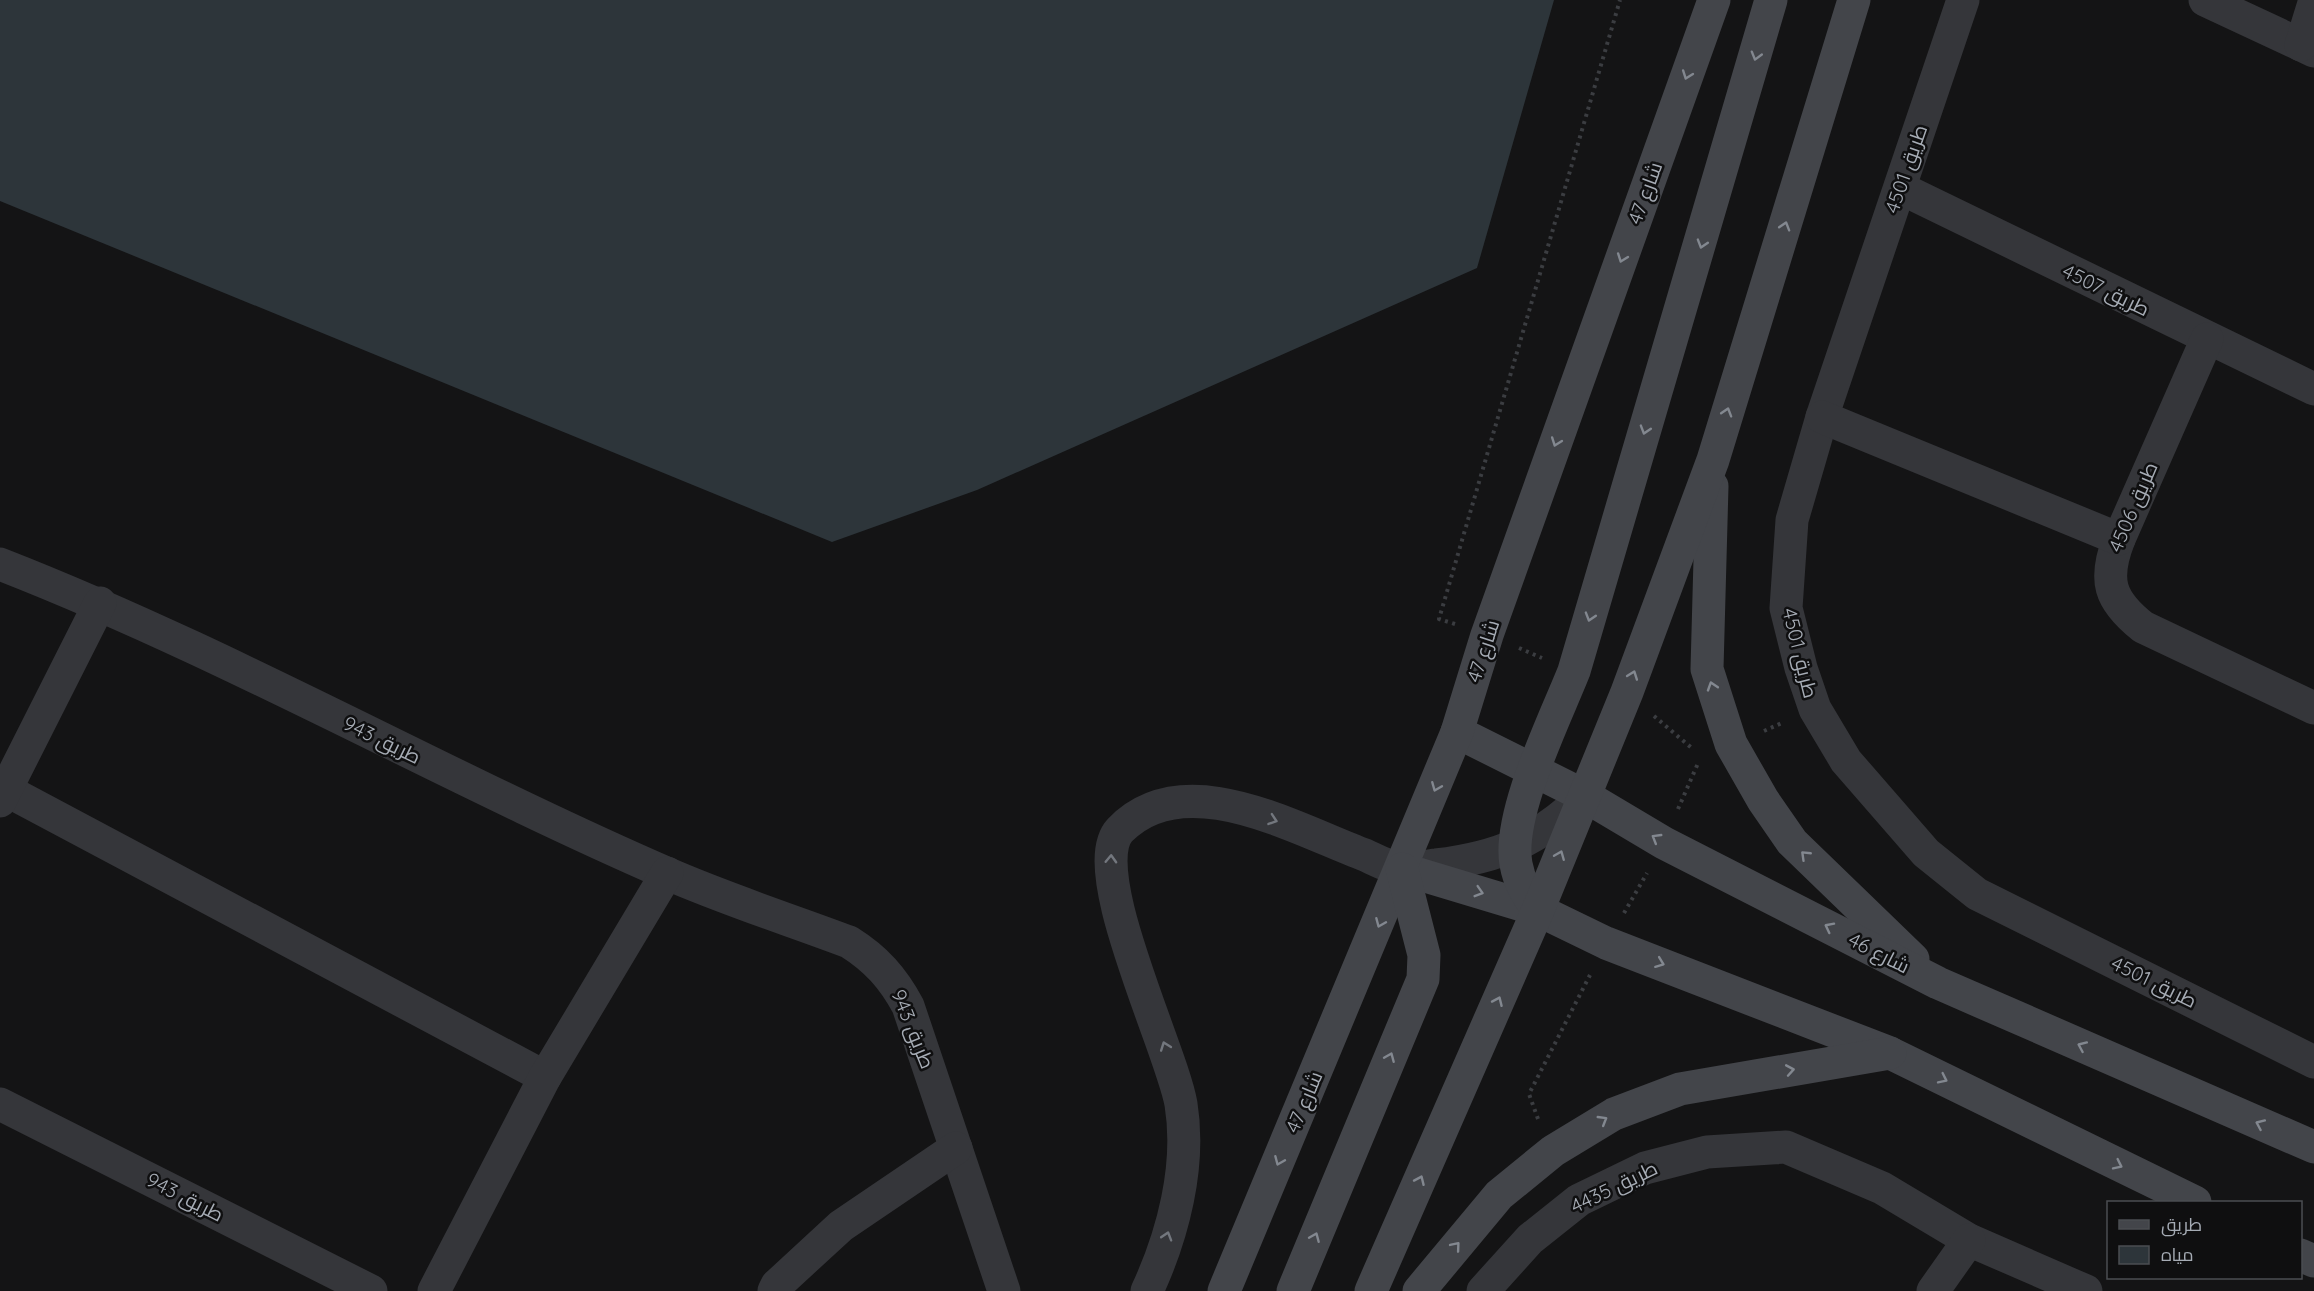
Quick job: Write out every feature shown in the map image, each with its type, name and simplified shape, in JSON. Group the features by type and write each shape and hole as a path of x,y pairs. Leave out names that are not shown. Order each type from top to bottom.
{"main road":[{"name":"شارع 47","path":"1224,1291 1402,869 1457,732 1487,635 1714,0"},
{"path":"1538,910 1520,881 1515,847 1516,830 1534,772 1574,671 1772,0"},
{"path":"1371,1291 1538,910 1627,692 1713,460 1854,0"},
{"path":"1713,460 1707,669 1731,744 1763,800 1792,842 1938,983"},
{"name":"شارع 46","path":"1457,732 1585,796 1664,843 1938,983 2314,1147"},
{"path":"1402,869 1538,910 1606,943 1890,1053 2191,1201"},
{"path":"1293,1291 1423,979 1424,955 1402,869"},
{"path":"1419,1291 1499,1195 1553,1150 1614,1114 1680,1089 1890,1053"}],"street":[{"name":"طريق 4501","path":"1963,0 1822,417 1792,520 1786,608 1815,709 1846,762 1926,853 1977,894 2314,1062"},
{"path":"2205,0 2308,48 2314,3"},
{"name":"طريق 4507","path":"1900,188 2314,389"},
{"name":"طريق 4506","path":"2207,339 2118,539 2109,563 2111,589 2123,611 2144,627 2314,708"},
{"path":"1822,417 2118,539"},
{"name":"طريق 943","path":"0,564 100,603 386,742 667,873 849,942 884,969 908,1006 1004,1291"},
{"path":"100,603 3,796 545,1077"},
{"path":"1147,1291 1168,1234 1180,1187 1184,1150 1181,1104 1170,1060 1129,946 1117,905 1109,855 1119,831 1158,806 1179,800 1209,800 1304,831 1402,869 1475,860 1515,847 1557,822 1585,796"},
{"path":"434,1291 545,1077 667,873"},
{"name":"طريق 943","path":"0,1104 371,1291"},
{"name":"طريق 4435","path":"1483,1291 1530,1239 1579,1200 1645,1168 1707,1152 1786,1147 1882,1188 1969,1240 2085,1291"},
{"path":"774,1291 777,1285 841,1226 956,1148"},
{"path":"1933,1291 1969,1240"}],"water":[{"path":"0,0 1554,0 1477,268 977,490 832,542 0,201"}]}
